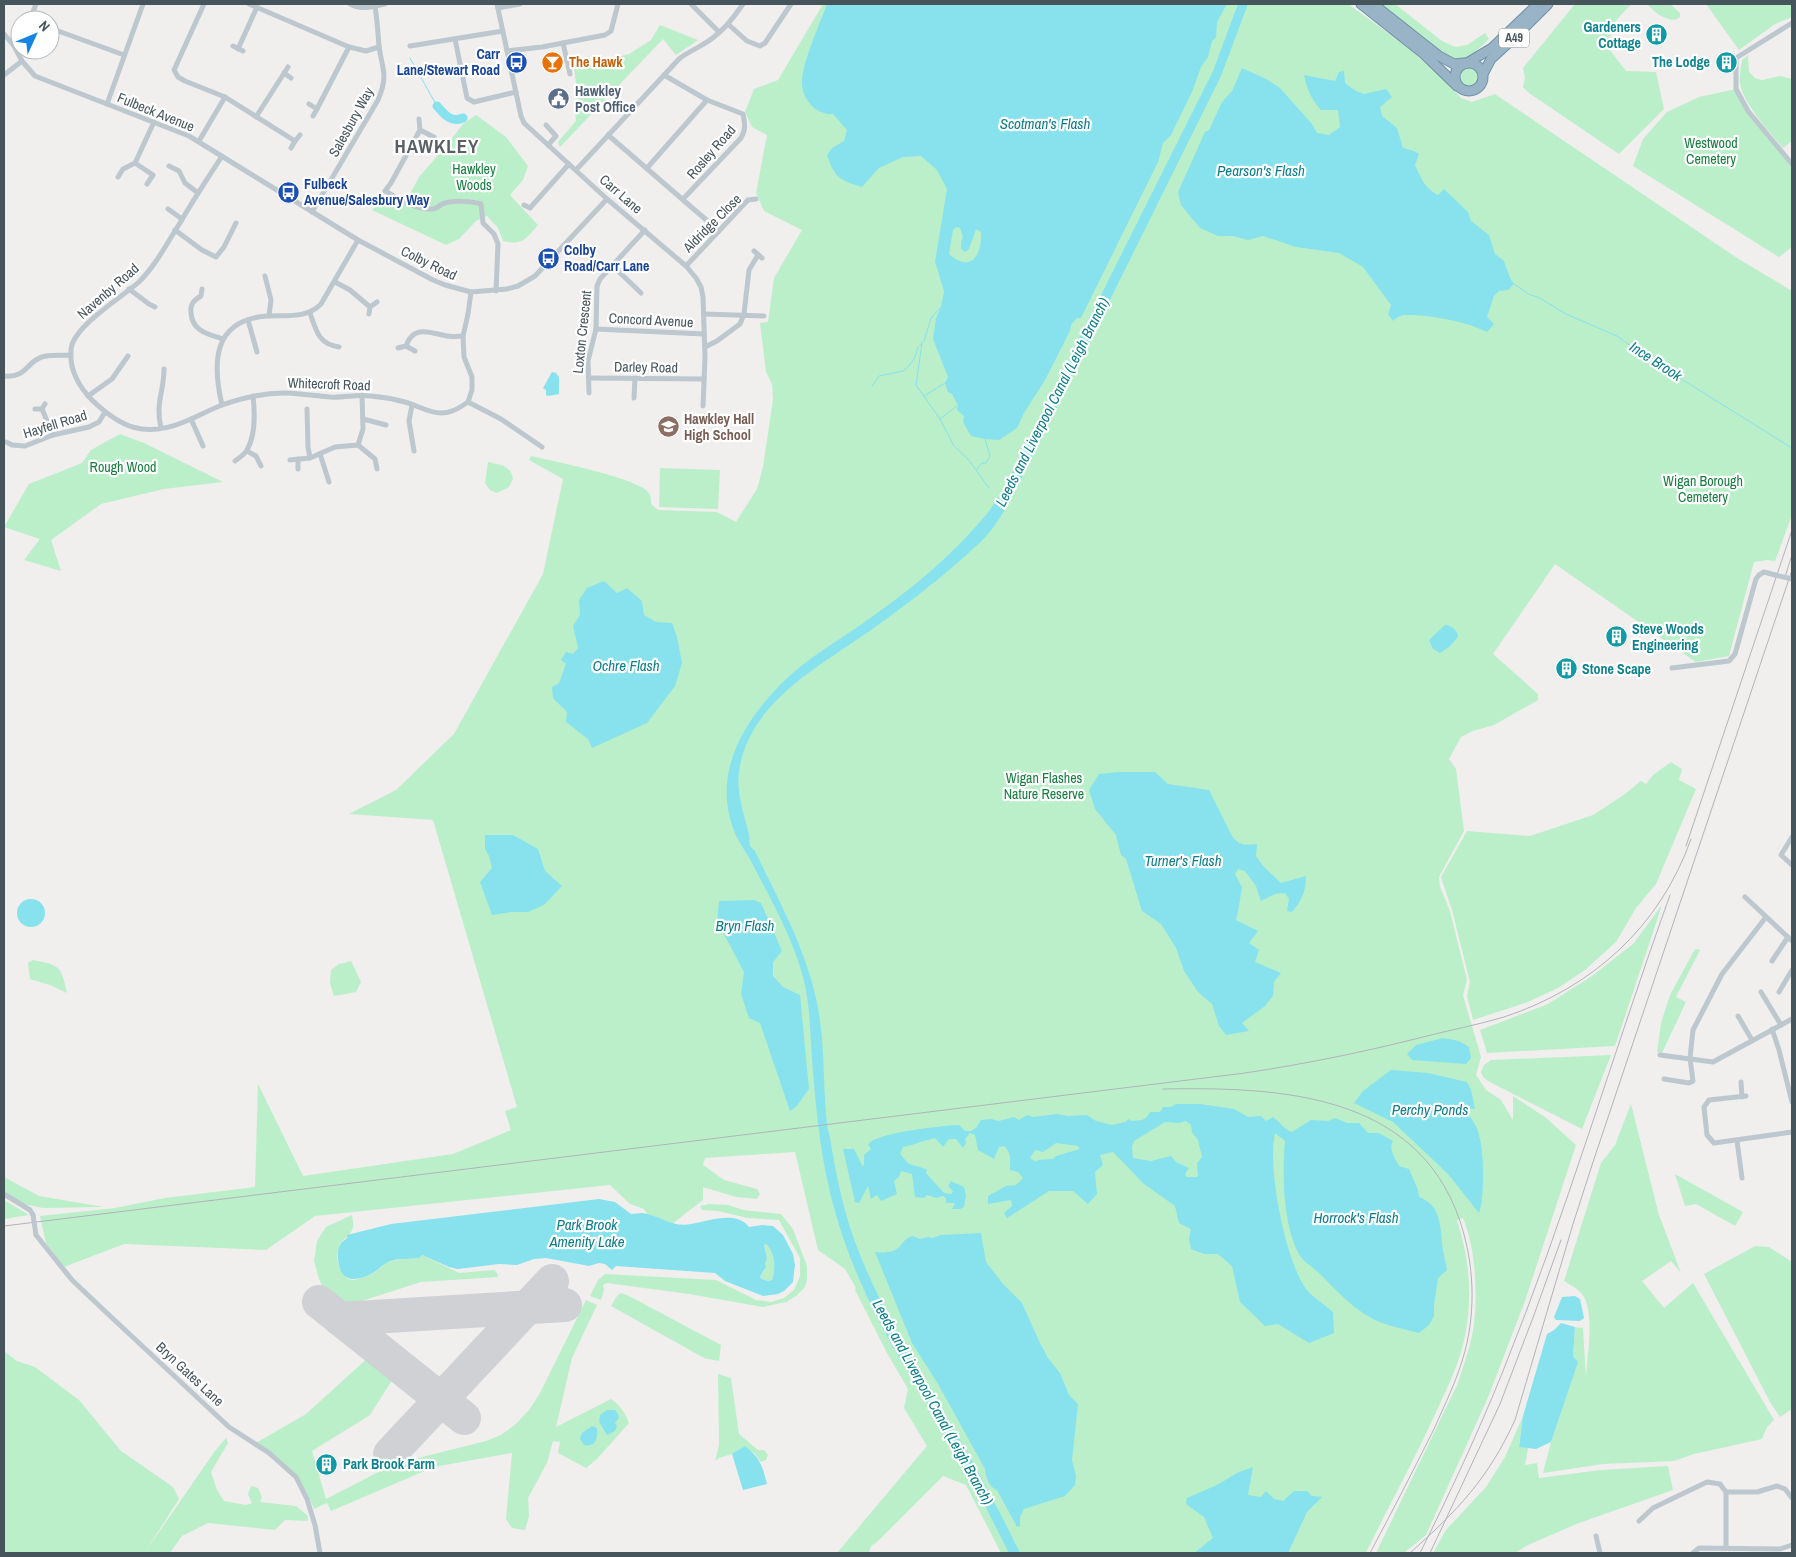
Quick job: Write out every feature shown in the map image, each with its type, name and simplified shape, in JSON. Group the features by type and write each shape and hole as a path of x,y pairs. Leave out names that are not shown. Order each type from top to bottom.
{"highway":[{"path":"1361,4 1435,63 1457,86"},
{"path":"1373,4 1439,56 1454,64 1471,62 1479,66 1483,74"},
{"name":"A49","path":"1465,63 1492,48 1538,4"},
{"name":"A49","path":"1457,86 1465,91 1474,91 1481,85 1483,74 1491,59 1548,4"},
{"path":"1457,86 1455,73 1465,63"}],"street":[{"path":"107,104 143,4"},
{"path":"204,4 174,70 178,77 225,96 295,141"},
{"path":"249,4 349,48 366,51 379,47"},
{"path":"350,4 356,7 385,4"},
{"path":"498,6 520,4"},
{"path":"507,51 564,44 605,35 611,31 618,4"},
{"path":"691,4 719,32"},
{"path":"576,170 680,58 689,51 703,45 729,25 743,4"},
{"path":"729,25 747,42 760,46 765,43 790,4"},
{"name":"Salesbury Way","path":"312,212 378,100 383,88 384,66 379,47 375,6"},
{"name":"Carr Lane","path":"498,6 522,120 607,199 686,266 701,287 704,314 703,406"},
{"path":"238,49 256,7"},
{"path":"1792,23 1736,58 1736,90 1748,111 1792,164"},
{"path":"410,46 502,31"},
{"path":"60,32 124,55"},
{"path":"455,39 467,98 474,102 516,92"},
{"path":"564,44 570,74"},
{"path":"313,116 349,48"},
{"path":"4,75 22,60"},
{"name":"Fulbeck Avenue","path":"22,60 34,76 179,131 199,141 358,240"},
{"path":"256,116 288,67"},
{"path":"284,73 291,78"},
{"name":"Rosley Road","path":"664,75 707,100 743,114 745,131 741,138 683,199"},
{"path":"199,141 225,96"},
{"path":"647,168 707,100"},
{"path":"309,104 317,109"},
{"path":"419,118 420,130 392,183 385,191 414,207 434,209 443,204 455,202 482,204 484,223 494,234 498,244 496,291"},
{"path":"118,177 123,169 135,163 154,122"},
{"path":"546,125 556,136 548,145"},
{"path":"420,130 434,137"},
{"path":"291,148 300,135"},
{"path":"608,135 719,231"},
{"name":"Navenby Road","path":"71,355 70,348 74,338 82,328 139,282 155,263 222,156"},
{"path":"135,163 153,175 147,184"},
{"path":"524,205 530,208 569,164"},
{"path":"169,166 179,171 185,183 198,193"},
{"name":"Colby Road","path":"358,240 445,286 471,292 496,291 518,286 535,276 607,199"},
{"name":"Aldridge Close","path":"686,266 748,200 756,199"},
{"path":"168,209 182,219"},
{"path":"175,230 202,250 216,257 236,223"},
{"name":"Loxton Crescent","path":"589,394 588,361 596,329 597,286 600,280 645,230"},
{"path":"222,405 217,376 219,354 227,332 238,322 269,316 310,313 321,304 358,240"},
{"path":"704,347 717,341 740,324 744,314 749,270 758,255"},
{"path":"613,266 641,289"},
{"path":"265,276 271,300 269,316"},
{"path":"335,282 350,290 370,307"},
{"path":"129,289 147,307 155,307"},
{"path":"202,289 200,296 195,299 191,306 192,322 204,333 223,339"},
{"path":"471,292 463,336 464,357 472,377 472,390 468,402 501,420 542,447"},
{"path":"369,314 370,307 377,302"},
{"path":"310,313 316,331 323,341 330,346 339,347"},
{"path":"704,314 764,316"},
{"path":"248,320 257,352"},
{"name":"Concord Avenue","path":"596,329 704,334"},
{"path":"406,346 408,339 423,331 450,336 463,336"},
{"path":"398,348 406,346 414,351"},
{"path":"4,376 20,374 43,356 71,355 74,374 88,396 112,380 121,362 128,356"},
{"path":"161,428 158,402 164,378 164,369"},
{"path":"164,378 172,378"},
{"name":"Darley Road","path":"589,378 704,379"},
{"path":"634,398 635,378"},
{"name":"Whitecroft Road","path":"88,396 105,412 126,426 151,430 174,426 222,405 253,396 278,393 330,397 362,395 405,402 438,413 450,412 468,402"},
{"path":"358,445 363,419 362,395"},
{"path":"235,461 247,451 254,424 253,396"},
{"path":"412,405 409,422 414,451"},
{"path":"41,408 53,435"},
{"path":"307,409 310,458"},
{"name":"Hayfell Road","path":"6,442 12,445 25,446 53,435 90,427 99,422 105,412"},
{"path":"191,419 204,446"},
{"path":"363,419 386,425"},
{"path":"193,441 200,438"},
{"path":"406,444 413,444"},
{"path":"290,460 310,458 335,447 358,445 375,459 377,469"},
{"path":"247,451 256,456 261,466"},
{"path":"320,454 329,482"},
{"path":"298,459 298,469"},
{"path":"1672,668 1729,661 1735,654 1756,579 1759,575 1764,572 1792,579"},
{"path":"1792,837 1781,855 1792,866"},
{"path":"1745,897 1790,939 1772,961"},
{"path":"1664,1079 1693,1081 1690,1058 1693,1030 1722,974 1766,917"},
{"path":"1779,992 1792,970"},
{"path":"1762,992 1781,1025"},
{"path":"1738,1016 1752,1040"},
{"path":"1660,1055 1712,1062 1792,1019"},
{"path":"1772,1029 1791,1090 1792,1102"},
{"path":"1741,1082 1744,1096 1709,1100 1704,1108 1707,1135 1714,1143 1792,1132"},
{"path":"1737,1141 1742,1178"},
{"name":"Bryn Gates Lane","path":"4,1194 30,1210 33,1215 36,1235 72,1280 230,1426 269,1453 296,1477 307,1499 315,1525 320,1553"},
{"path":"1639,1521 1654,1508 1707,1482 1720,1484 1726,1492 1726,1547"},
{"path":"1726,1492 1757,1492 1777,1486 1785,1489 1792,1498"},
{"path":"1596,1536 1600,1553"},
{"path":"1693,1553 1699,1548 1726,1547 1735,1551 1781,1551 1792,1545"}],"green space":[{"name":"Wigan Flashes Nature Reserve","path":"823,4 1348,4 1402,43 1443,78 1461,98 1472,102 1495,94 1737,258 1792,291 1792,515 1775,561 1754,562 1729,656 1696,662 1555,564 1493,654 1538,694 1538,700 1494,725 1473,731 1461,737 1449,759 1456,769 1464,831 1439,877 1440,887 1450,911 1467,980 1463,995 1481,1057 1476,1075 1486,1090 1501,1100 1513,1120 1513,1096 1545,1117 1576,1145 1525,1301 1489,1395 1426,1535 1404,1553 1376,1553 1458,1383 1473,1330 1476,1297 1475,1269 1463,1218 1457,1220 1469,1277 1469,1307 1463,1346 1429,1428 1366,1553 1001,1553 966,1485 943,1476 871,1546 869,1553 837,1553 927,1446 904,1408 908,1389 887,1353 855,1290 856,1288 845,1269 818,1250 795,1152 705,1158 703,1165 724,1180 757,1189 760,1194 757,1199 736,1197 703,1187 703,1200 672,1224 648,1215 644,1209 630,1204 610,1185 315,1216 266,1250 124,1244 64,1267 46,1243 40,1216 115,1208 165,1198 255,1187 258,1084 303,1176 453,1154 511,1130 505,1111 517,1107 433,820 349,814 396,790 454,734 543,574 563,479 529,460 531,456 613,476 642,487 649,493 651,504 658,510 717,512 736,522 757,489 763,467 773,399 772,384 766,372 760,323 768,322 774,278 802,230 764,211 756,193 767,135 752,127 745,112 754,89 778,80"},
{"path":"1378,4 1395,4 1442,41 1455,47 1467,45 1485,33 1489,39 1473,54 1456,60 1442,55"},
{"path":"1575,4 1632,4 1612,28 1609,49 1626,71 1656,72 1664,109 1619,154 1523,87 1525,78 1523,68"},
{"path":"1647,4 1670,4 1680,13 1680,17 1675,20 1663,17"},
{"path":"1706,4 1792,4 1792,17 1775,24 1739,50"},
{"path":"660,25 698,40 676,55 663,39 560,147 558,142 576,121 574,101 578,99 574,68 629,54 651,40"},
{"path":"1748,55 1749,72 1755,78 1762,80 1780,76 1792,79 1792,141 1783,148 1759,119 1743,94 1740,74 1742,60"},
{"path":"1469,66 1477,69 1480,77 1477,85 1469,88 1461,85 1458,77 1461,69"},
{"name":"Westwood Cemetery","path":"1736,89 1748,111 1792,164 1792,247 1779,257 1633,166 1643,139 1667,112 1699,97"},
{"name":"Hawkley Woods","path":"476,115 506,137 528,166 523,180 510,195 538,225 524,240 520,242 503,241 498,228 487,216 476,221 459,239 446,245 372,210 382,197 404,205 419,177 463,124"},
{"name":"Rough Wood","path":"120,434 144,443 223,482 164,489 101,504 51,540 61,571 24,560 40,539 4,527 29,484 82,463 91,450"},
{"path":"488,462 504,466 510,471 513,479 509,487 497,493 490,490 485,483"},
{"path":"660,468 720,470 718,509 659,507"},
{"path":"1671,762 1682,769 1679,780 1696,789 1656,884 1636,908 1616,942 1585,970 1558,988 1528,1002 1473,1020 1467,996 1470,982 1452,910 1441,877 1467,831 1530,836 1593,815 1641,781 1646,784 1653,775"},
{"path":"1662,905 1615,1046 1487,1053 1480,1030 1548,1004 1592,976 1633,944"},
{"path":"1695,949 1700,950 1676,997 1686,1002 1662,1053 1657,1052 1661,1023 1670,995"},
{"path":"33,960 49,963 58,968 63,977 67,993 30,979 28,963"},
{"path":"351,961 361,982 356,992 334,996 330,983 331,970 339,964"},
{"path":"1611,1055 1582,1129 1488,1081 1481,1072 1484,1065 1491,1060"},
{"path":"1631,1104 1659,1215 1681,1273 1671,1261 1642,1281 1664,1308 1693,1283 1774,1420 1767,1427 1762,1439 1694,1454 1674,1461 1603,1464 1543,1473 1577,1362 1573,1356 1575,1327 1583,1328 1586,1378 1590,1327 1588,1307 1581,1293 1564,1281 1601,1163 1615,1145"},
{"path":"1675,1174 1743,1212 1735,1226 1696,1204 1685,1206"},
{"path":"4,1177 39,1196 104,1207 43,1208 23,1204 4,1191"},
{"path":"4,1200 29,1215 4,1219"},
{"path":"709,1204 729,1205 743,1210 781,1214 793,1229 807,1266 805,1287 786,1302 763,1307 689,1294 607,1283 603,1285 604,1290 601,1300 590,1296 598,1280 605,1274 716,1280 756,1300 771,1302 784,1298 794,1290 800,1276 800,1258 779,1220 748,1218 718,1211 702,1210 700,1206"},
{"path":"352,1215 352,1229 350,1234 341,1243 337,1257 341,1272 348,1279 355,1280 374,1273 388,1262 422,1255 459,1273 494,1270 498,1277 421,1282 343,1307 328,1298 319,1279 314,1261 317,1241 326,1227"},
{"path":"766,1244 773,1256 774,1266 772,1280 768,1281 760,1277 765,1270 767,1258 764,1245"},
{"path":"1755,1246 1769,1247 1792,1262 1792,1409 1780,1417 1770,1402 1704,1274"},
{"path":"621,1293 721,1345 719,1361 704,1358 611,1306"},
{"path":"586,1300 597,1305 572,1358 556,1427 611,1399 622,1410 629,1423 597,1459 586,1468 558,1453 560,1442 553,1441 547,1463 528,1498 529,1516 525,1530 512,1528 506,1519 512,1453 434,1467 331,1511 327,1503 314,1509 303,1487 290,1471 256,1443 306,1414 371,1355 396,1374 370,1415 312,1451 326,1499 394,1464 486,1441 501,1435 516,1424 529,1410 540,1393"},
{"path":"4,1351 17,1361 35,1367 79,1400 121,1451 173,1487 179,1499 145,1552 226,1438 228,1443 211,1472 217,1490 224,1501 246,1505 252,1503 248,1494 251,1486 258,1488 262,1497 260,1502 296,1506 308,1516 308,1521 285,1520 275,1530 208,1523 182,1536 170,1553 4,1553"},
{"path":"718,1374 731,1378 739,1434 758,1450 764,1450 768,1455 766,1460 761,1462 755,1454 745,1447 715,1461 719,1445"},
{"path":"1523,1416 1519,1446 1528,1448 1525,1465 1537,1463 1539,1478 1601,1470 1668,1466 1673,1490 1579,1523 1528,1545 1515,1553 1433,1553 1446,1530 1486,1487 1505,1457"}],"water":[{"name":"Scotman's Flash","path":"827,4 1227,4 1217,22 1216,38 1212,41 1208,57 1201,67 1192,92 1171,135 1163,143 1158,162 1081,318 1077,318 1071,325 1070,331 1045,380 1024,413 1017,428 999,440 971,436 963,422 964,416 957,410 958,405 952,394 948,392 945,383 948,377 933,339 936,318 941,307 944,291 935,262 947,189 937,170 921,156 903,157 879,168 862,187 839,177 830,163 827,155 832,148 844,141 847,130 833,114 821,112 811,105 804,95 802,82 808,54","holes":["956,227 960,228 963,237 961,249 965,252 969,249 976,229 981,232 980,248 974,259 969,262 957,260 949,254 953,230"]},
{"name":"Leeds and Liverpool Canal (Leigh Branch)","path":"1238,4 1248,4 1221,76 1017,487 1013,488 1007,505 997,522 980,543 940,578 878,625 817,667 778,699 762,717 749,738 739,771 740,799 750,846 755,851 799,944 817,1003 822,1035 828,1131 836,1174 850,1228 865,1267 888,1315 963,1445 1020,1553 1009,1553 955,1450 897,1354 870,1304 848,1251 831,1196 823,1157 815,1099 808,1007 803,977 780,917 733,828 728,808 727,788 729,769 735,750 744,732 754,716 780,685 811,659 882,610 929,573 972,531 1008,489 1011,475 1213,71"},
{"name":"Pearson's Flash","path":"1242,68 1280,88 1312,124 1317,133 1329,135 1340,127 1338,110 1321,110 1310,94 1304,75 1335,81 1339,72 1344,71 1345,83 1356,91 1364,94 1386,89 1392,97 1380,107 1382,116 1397,128 1403,148 1419,154 1415,165 1424,183 1438,195 1444,189 1468,212 1471,221 1489,235 1495,254 1504,261 1514,284 1508,290 1499,291 1494,296 1487,317 1494,324 1487,332 1446,319 1423,316 1403,315 1393,321 1388,314 1391,305 1363,267 1339,253 1296,247 1263,236 1248,240 1233,236 1218,236 1200,228 1181,205 1178,192 1205,132 1209,130 1222,102 1232,91"},
{"path":"552,372 556,373 559,377 559,394 548,396 543,388"},
{"name":"Ochre Flash","path":"604,581 617,593 627,588 642,601 644,615 656,622 672,623 682,663 675,686 647,723 592,748 588,739 566,722 567,712 553,698 552,687 559,683 566,664 561,660 566,652 573,654 578,648 573,626 580,615 579,600 587,588"},
{"path":"1445,625 1454,629 1458,637 1440,653 1433,649 1429,640"},
{"name":"Turner's Flash","path":"1155,772 1168,784 1209,790 1232,836 1237,842 1243,844 1257,844 1256,856 1263,866 1281,883 1306,876 1303,895 1292,912 1287,911 1289,899 1285,893 1275,894 1261,901 1256,886 1245,871 1238,869 1235,874 1242,887 1236,920 1258,931 1249,943 1259,950 1255,962 1281,973 1274,982 1273,996 1265,1006 1242,1023 1249,1031 1226,1035 1219,1026 1212,1004 1198,992 1184,971 1176,948 1161,924 1142,911 1126,859 1121,855 1116,835 1095,809 1089,790 1099,774"},
{"path":"485,835 513,835 538,849 545,871 562,886 544,905 528,912 492,915 480,882 492,868 485,849"},
{"path":"31,899 41,903 45,913 41,923 31,927 21,923 17,913 21,903"},
{"name":"Bryn Flash","path":"754,900 761,903 782,951 773,962 773,976 783,987 800,995 809,1089 796,1107 790,1111 760,1023 749,1018 741,994 744,972 717,921 719,901"},
{"path":"1443,1038 1459,1041 1469,1047 1471,1058 1466,1064 1412,1060 1407,1054 1416,1045"},
{"name":"Perchy Ponds","path":"1391,1070 1428,1073 1467,1082 1471,1090 1475,1109 1465,1108 1465,1112 1477,1128 1482,1152 1483,1185 1479,1213 1448,1174 1393,1122 1354,1103 1363,1091"},
{"name":"Horrock's Flash","path":"1176,1104 1200,1104 1234,1109 1248,1117 1261,1116 1266,1121 1273,1117 1292,1132 1311,1120 1328,1121 1335,1118 1347,1123 1359,1123 1368,1133 1379,1133 1393,1141 1391,1147 1399,1166 1409,1169 1419,1197 1432,1206 1439,1219 1447,1270 1438,1278 1434,1316 1429,1325 1419,1333 1388,1325 1371,1318 1350,1303 1301,1257 1294,1242 1287,1214 1284,1184 1285,1141 1275,1133 1273,1167 1279,1211 1290,1254 1306,1289 1333,1312 1334,1333 1309,1343 1278,1324 1265,1326 1240,1302 1232,1266 1218,1254 1204,1254 1191,1249 1189,1239 1191,1229 1179,1223 1175,1206 1144,1184 1113,1152 1100,1155 1103,1165 1095,1172 1097,1194 1088,1204 1073,1191 1049,1191 1007,1218 1004,1213 1012,1206 1011,1200 988,1204 988,1196 1006,1186 1016,1185 1023,1178 1018,1172 1010,1170 1009,1154 1004,1146 999,1147 994,1159 978,1150 975,1135 970,1133 965,1139 966,1143 963,1148 956,1139 949,1139 943,1147 935,1138 903,1147 900,1154 909,1164 927,1170 926,1173 944,1193 951,1194 953,1191 948,1186 951,1181 964,1187 966,1195 964,1207 960,1209 952,1209 955,1203 946,1203 946,1198 943,1196 936,1198 927,1195 924,1198 915,1197 912,1174 901,1171 899,1177 894,1181 897,1194 881,1201 877,1195 871,1199 868,1186 859,1203 855,1202 843,1149 854,1149 863,1167 864,1155 871,1149 868,1144 884,1136 897,1133 959,1125 965,1131 971,1131 976,1128 981,1120 991,1119 999,1121 1014,1117 1019,1120 1027,1115 1033,1117 1057,1114 1068,1116 1087,1115 1096,1121 1112,1125 1129,1119 1131,1121 1142,1120 1150,1112 1160,1112 1163,1107 1171,1107","holes":["1186,1121 1191,1125 1192,1132 1198,1140 1202,1157 1197,1163 1198,1177 1186,1177 1185,1174 1189,1168 1176,1162 1171,1156 1151,1161 1133,1158 1132,1147 1134,1141 1165,1122 1179,1123","1056,1143 1078,1146 1080,1149 1056,1156 1053,1159 1038,1160 1036,1162 1030,1158 1035,1150 1043,1152"]},
{"name":"Park Brook Amenity Lake","path":"599,1199 615,1202 631,1214 649,1214 672,1223 684,1225 730,1218 744,1222 749,1227 773,1226 783,1235 793,1254 795,1265 793,1282 778,1294 763,1296 725,1281 715,1273 616,1266 612,1270 605,1264 599,1263 589,1266 546,1258 534,1259 517,1265 499,1264 458,1269 422,1255 419,1258 388,1262 373,1273 360,1278 354,1279 345,1276 339,1266 338,1251 347,1235 391,1224","holes":["766,1244 773,1256 774,1271 772,1280 768,1281 760,1277 766,1267 767,1258 764,1245"]},
{"path":"981,1233 986,1262 1003,1284 1022,1303 1048,1358 1060,1373 1069,1395 1078,1404 1072,1460 1076,1476 1075,1485 1065,1496 1024,1509 1020,1517 1020,1526 1017,1527 997,1490 988,1482 985,1469 938,1384 912,1343 875,1252 893,1251 899,1248 907,1238 913,1236 920,1239 941,1235"},
{"path":"1575,1296 1580,1299 1584,1318 1580,1321 1556,1320 1554,1317 1562,1297"},
{"path":"1561,1323 1575,1327 1573,1356 1578,1362 1551,1442 1536,1449 1519,1447 1523,1416 1547,1334"},
{"path":"607,1410 615,1410 619,1418 615,1423 617,1426 615,1431 607,1435 599,1422 600,1415"},
{"path":"592,1426 597,1428 595,1441 591,1445 584,1445 580,1439 582,1433"},
{"path":"745,1446 760,1463 767,1484 743,1490 732,1454"},
{"path":"1253,1467 1248,1495 1261,1497 1266,1491 1274,1499 1283,1501 1294,1491 1307,1491 1312,1496 1322,1497 1307,1512 1288,1553 1194,1553 1213,1538 1204,1517 1186,1504 1187,1498"}],"waterway":[{"path":"410,58 437,106"},
{"path":"437,106 452,119 463,118"},
{"name":"Ince Brook","path":"1514,284 1530,295 1538,297 1566,314 1617,336 1646,357 1792,448"},
{"path":"872,386 879,376 903,371 909,366 915,357 918,347 924,341 931,318 941,307"},
{"path":"922,343 916,385 940,419 954,446 968,459 989,488"},
{"path":"924,396 945,383"},
{"path":"940,419 958,405"},
{"path":"977,470 982,463 986,463 990,456 985,439"}],"runway":[{"path":"390,1454 552,1281"},
{"path":"319,1302 464,1418"},
{"path":"340,1319 565,1305"}],"railway":[{"path":"1686,846 1792,530"},
{"path":"1785,577 1792,555"},
{"path":"1410,1553 1457,1508 1483,1477 1505,1441 1515,1420 1593,1162 1792,570"},
{"path":"4,1226 1245,1073 1379,1048 1504,1017 1536,1005 1594,971 1619,950 1661,900 1678,871 1691,839"},
{"path":"1420,1553 1474,1440 1526,1312 1548,1253 1670,895"},
{"path":"1163,1089 1252,1091 1296,1096 1338,1106 1377,1122 1411,1146 1439,1178 1460,1221 1468,1253 1472,1286 1471,1319 1465,1351 1455,1381 1434,1429 1370,1553"},
{"path":"1430,1553 1500,1404 1561,1240"}],"place":[{"name":"Gardeners Cottage","path":"1657,35"},
{"name":"Carr Lane/Stewart Road","path":"516,62"},
{"name":"The Hawk","path":"553,62"},
{"name":"The Lodge","path":"1726,62"},
{"name":"Hawkley Post Office","path":"559,99"},
{"name":"Fulbeck Avenue/Salesbury Way","path":"288,192"},
{"name":"Colby Road/Carr Lane","path":"548,258"},
{"name":"Hawkley Hall High School","path":"668,427"},
{"name":"Steve Woods Engineering","path":"1616,637"},
{"name":"Stone Scape","path":"1566,669"},
{"name":"Park Brook Farm","path":"327,1464"}],"district":[{"name":"HAWKLEY","path":"437,146"}],"park label":[{"name":"Wigan Borough Cemetery","path":"1703,490"}]}
